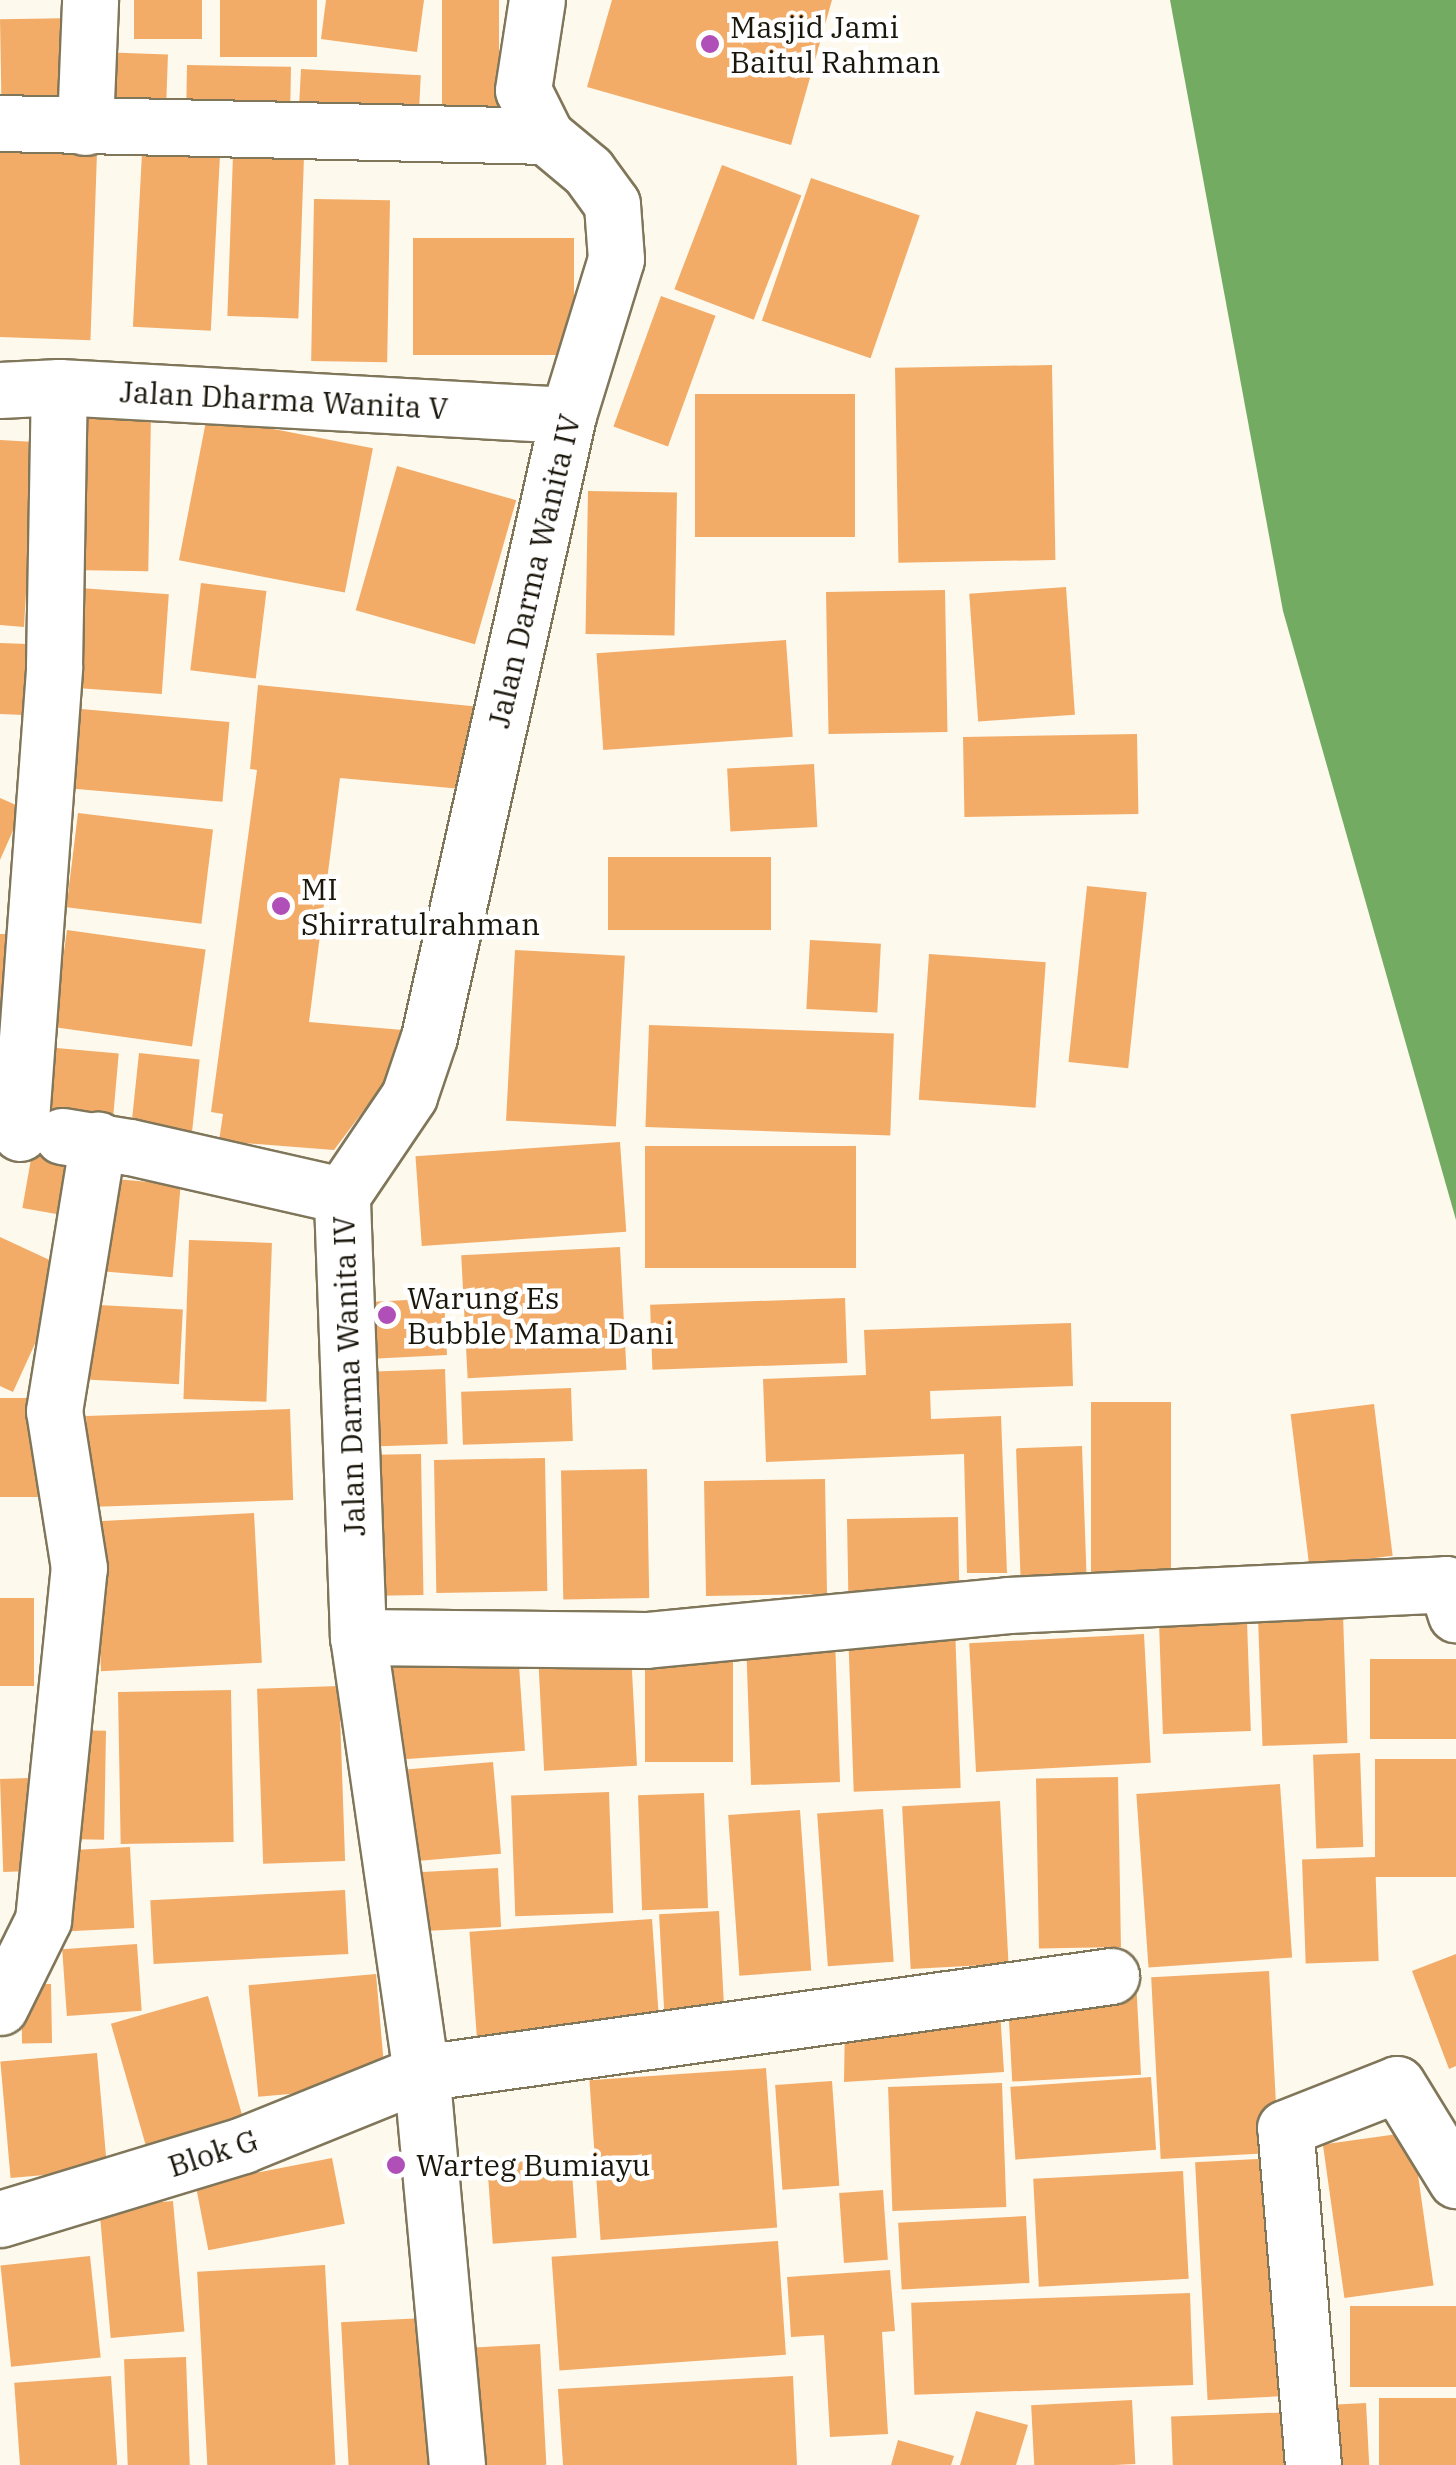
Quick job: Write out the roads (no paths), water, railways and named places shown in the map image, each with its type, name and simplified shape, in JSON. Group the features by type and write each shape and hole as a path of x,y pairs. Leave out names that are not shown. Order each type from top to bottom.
{"street":[{"path":"86,127 90,0"},
{"name":"Jalan Darma Wanita IV","path":"456,2465 421,2074 358,1637 342,1196 408,1096 428,1038 568,415 616,259 612,204 588,171 546,136 523,90 538,0"},
{"path":"0,122 546,136"},
{"path":"59,388 54,666 10,1132 98,1140 342,1196"},
{"name":"Jalan Dharma Wanita V","path":"0,390 59,388 568,415"},
{"path":"0,2007 42,1920 79,1568 54,1410 98,1140"},
{"path":"358,1637 646,1640 1008,1604 1451,1599"},
{"name":"Blok G","path":"0,2219 243,2145 421,2074 1111,1976"},
{"path":"1314,2465 1285,2128 1397,2084 1456,2180"}],"place":[{"name":"Masjid Jami Baitul Rahman","path":"710,44"},
{"name":"MI Shirratulrahman","path":"281,906"},
{"name":"Warung Es Bubble Mama Dani","path":"387,1315"},
{"name":"Warteg Bumiayu","path":"396,2165"}]}
